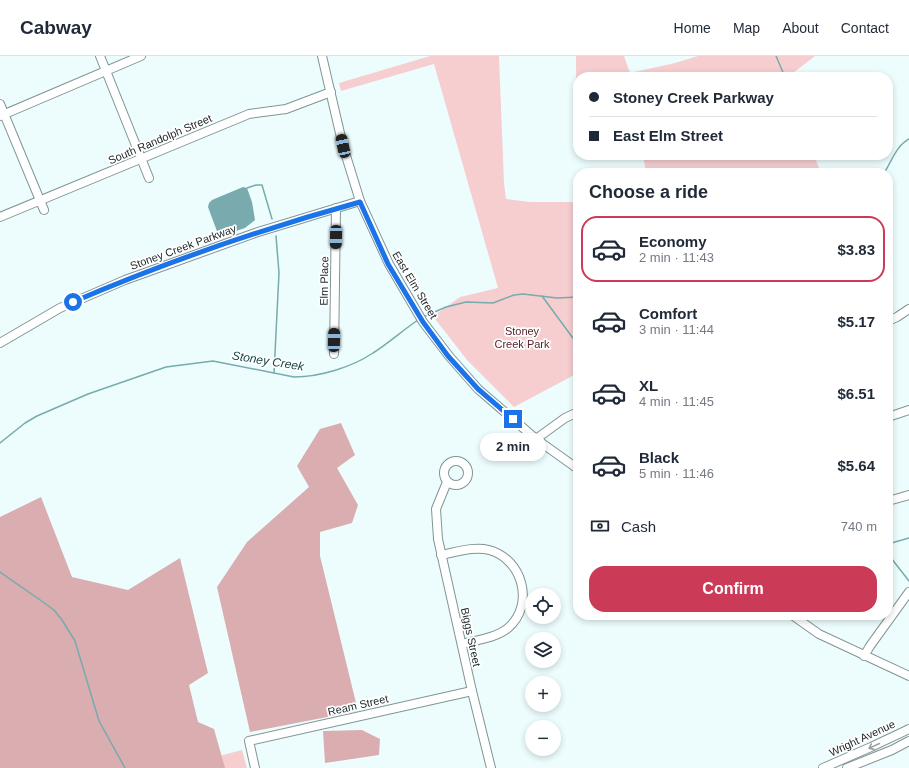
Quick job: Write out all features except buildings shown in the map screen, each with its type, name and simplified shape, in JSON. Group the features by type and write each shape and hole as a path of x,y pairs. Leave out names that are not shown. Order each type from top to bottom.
{"street":[{"path":"100,56 149,178"},
{"path":"2,115 141,56"},
{"name":"East Elm Street","path":"322,56 343,146 360,202 388,264 423,322 448,356 478,389 536,439 573,465"},
{"name":"South Randolph Street","path":"0,217 249,114 286,109 331,92"},
{"path":"0,104 2,115 44,210"},
{"name":"Stoney Creek Parkway","path":"0,342 60,308 125,280 255,233 360,202"},
{"name":"Elm Place","path":"334,354 336,208"},
{"path":"893,319 909,309"},
{"path":"893,415 909,410"},
{"path":"536,439 565,418 573,414"},
{"name":"Biggs Street","path":"447,482 436,509 438,539 490,768"},
{"path":"893,499 909,494"},
{"path":"441,555 476,548 490,550 504,557 514,567 521,580 523,592 522,605 516,618 508,628 496,635 462,644"},
{"path":"893,614 909,592"},
{"path":"799,620 819,634 909,676"},
{"path":"864,656 889,620"},
{"name":"Ream Street","path":"254,768 249,741 472,690"},
{"name":"Wright Avenue","path":"824,768 909,729"},
{"name":"Wright Avenue","path":"847,768 892,750 909,741"}],"green space":[{"name":"Stoney Creek Park","path":"430,56 499,56 504,183 506,199 530,202 573,202 573,376 514,407 467,360 432,315 439,312 460,297 498,288 434,64 341,91 339,83"},
{"path":"576,56 624,56 630,72 576,72"},
{"path":"698,56 815,56 794,72 634,72"},
{"path":"644,160 816,160 819,168 645,168"},
{"path":"242,750 247,768 206,768 204,760"}],"shaded area":[{"path":"341,423 355,455 337,468 358,505 352,523 320,532 320,556 358,711 250,732 217,587 247,542 309,487 297,466 320,429"},
{"path":"41,497 72,577 128,590 180,558 208,673 189,685 198,722 214,729 225,768 0,768 0,517"},
{"path":"362,730 380,739 379,755 325,763 323,731"}],"water":[{"path":"243,187 247,188 252,202 255,220 245,228 221,236 218,234 208,207 209,203 212,200"}],"waterway":[{"path":"776,56 783,72"},
{"name":"Stoney Creek","path":"893,157 897,150 909,139"},
{"name":"Stoney Creek","path":"887,168 891,160"},
{"path":"247,188 262,185 272,219"},
{"path":"274,373 279,273 276,236"},
{"name":"Stoney Creek","path":"423,317 446,307 466,302 493,303 514,295 523,294 557,298 573,297"},
{"path":"542,296 573,338"},
{"name":"Stoney Creek","path":"0,443 25,423 37,416 88,394 166,367 213,361 294,377 304,377 325,373 355,363 385,345 418,320"},
{"path":"893,543 909,538"},
{"path":"893,560 909,581"},
{"path":"0,572 54,610 62,620 75,641 99,721 125,768"}],"route":[{"path":"73,302 125,280 255,233 360,202 388,264 423,322 448,356 478,389 513,419"}]}
